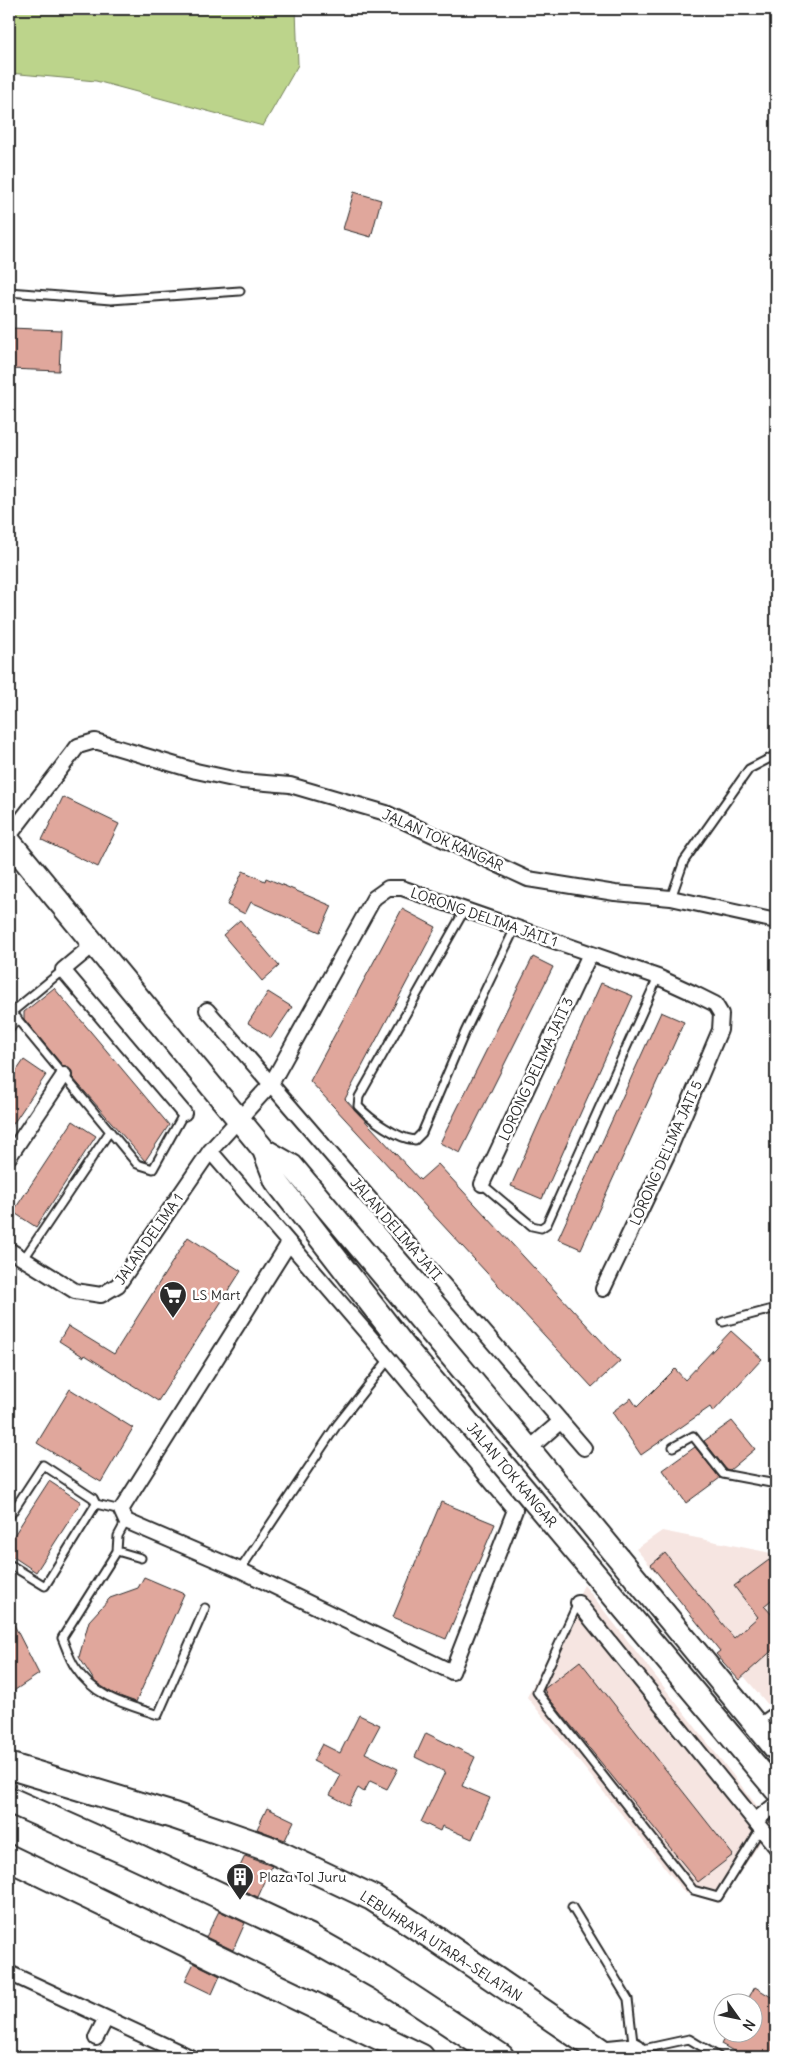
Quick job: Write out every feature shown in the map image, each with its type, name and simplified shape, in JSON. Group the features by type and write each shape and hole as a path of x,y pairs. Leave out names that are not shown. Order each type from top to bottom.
{"highway":[{"name":"LEBUHRAYA UTARA–SELATAN","path":"9,1766 175,1816 267,1848 365,1895 436,1939 606,2055"},
{"path":"9,1800 131,1854 309,1937 383,1979 500,2057"},
{"path":"9,1858 421,2057"},
{"path":"606,2055 634,2050"}],"main road":[{"name":"JALAN TOK KANGAR","path":"9,841 264,1150 276,1181 396,1352 776,1790"},
{"name":"JALAN TOK KANGAR","path":"264,1150 292,1166 529,1449 776,1749"}],"street":[{"name":"JALAN TOK KANGAR","path":"9,836 78,746 95,741 196,771 242,781 290,786 386,813 528,879 615,893 671,898 776,921"},
{"name":"LORONG DELIMA JATI 1","path":"238,1119 271,1084 374,898 388,888 402,888 658,977 715,1004 721,1014"},
{"path":"93,945 63,970 184,1113"},
{"name":"LORONG DELIMA JATI 3","path":"482,1184 590,954"},
{"name":"JALAN DELIMA JATI","path":"207,1010 584,1448"},
{"name":"LORONG DELIMA JATI 5","path":"604,1289 666,1155 720,1030 721,1014"},
{"path":"9,1157 64,1075"},
{"name":"JALAN DELIMA 1","path":"9,1250 75,1291 101,1295 118,1286 210,1150 238,1119"},
{"path":"210,1150 289,1243 396,1352 515,1510 452,1672 123,1516 289,1243"},
{"path":"529,1449 561,1421"},
{"path":"578,1603 776,1847"},
{"path":"758,1824 776,1804"},
{"path":"9,1973 190,2057"},
{"path":"96,2038 106,2018"}],"lane":[{"path":"9,292 111,300 240,291"},
{"path":"671,898 684,861 749,769 776,755"},
{"path":"464,911 359,1098 358,1106 364,1113 405,1139 415,1140 422,1133 465,1032 515,928"},
{"path":"9,1030 12,1013 63,970"},
{"path":"482,1184 532,1226 540,1228 547,1224 658,977"},
{"path":"12,1013 137,1164 153,1169 184,1113"},
{"path":"23,1260 110,1131"},
{"path":"723,1322 776,1308"},
{"path":"240,1570 337,1425 396,1352"},
{"path":"673,1447 693,1436 723,1474 776,1484"},
{"path":"9,1517 42,1465 93,1498 96,1504 123,1516 118,1536 117,1551 62,1638 74,1666 93,1689 114,1700 158,1715 205,1608"},
{"path":"9,1564 45,1586 96,1504"},
{"path":"117,1551 141,1558"},
{"path":"578,1603 537,1692 693,1890 718,1897 758,1824"},
{"path":"756,1724 776,1710"},
{"path":"572,1907 628,1999 634,2050 689,2039 719,2057"}],"shaded area":[{"path":"662,1531 776,1554 776,1714 636,1549"},
{"path":"584,1585 772,1825 719,1903 685,1893 527,1697"}],"green space":[{"path":"9,9 296,9 298,65 263,126 96,81 9,73"}],"building":[{"path":"354,192 381,200 371,237 343,229"},
{"path":"10,328 61,330 59,371 9,369"},
{"path":"63,797 119,824 98,867 42,840"},
{"path":"243,871 265,881 266,878 332,906 320,932 251,902 245,914 227,905"},
{"path":"402,909 436,927 345,1099 420,1180 438,1164 620,1361 592,1387 310,1081"},
{"path":"240,920 279,966 262,981 223,935"},
{"path":"533,957 553,967 460,1153 440,1143"},
{"path":"601,983 633,996 542,1199 511,1186"},
{"path":"54,988 169,1125 145,1161 72,1077 72,1071 63,1066 24,1019 24,1012"},
{"path":"268,992 292,1007 271,1038 248,1023"},
{"path":"661,1012 684,1022 581,1249 558,1239"},
{"path":"24,1060 46,1075 9,1130 9,1082"},
{"path":"73,1121 96,1136 36,1227 13,1212"},
{"name":"LS Mart","path":"188,1237 241,1271 158,1401 85,1355 84,1357 59,1341 68,1326 114,1354"},
{"path":"731,1331 762,1359 713,1412 710,1407 641,1455 612,1412 631,1398 637,1407 675,1369 685,1380"},
{"path":"70,1389 133,1428 101,1482 37,1443"},
{"path":"732,1421 755,1449 730,1470 726,1469 704,1441"},
{"path":"695,1447 720,1478 686,1503 663,1470"},
{"path":"49,1481 81,1502 36,1572 9,1554 9,1543"},
{"path":"441,1502 495,1524 446,1639 393,1617"},
{"path":"665,1553 734,1638 758,1617 734,1586 769,1560 776,1570 776,1596 764,1606 776,1619 776,1647 739,1680 716,1654 720,1651 651,1565"},
{"path":"144,1577 184,1594 136,1702 114,1694 95,1682 79,1657 89,1621 110,1598 138,1588"},
{"path":"9,1615 39,1674 9,1694"},
{"path":"580,1661 733,1855 698,1882 547,1696 544,1689"},
{"path":"359,1715 380,1725 365,1753 398,1769 387,1789 370,1781 364,1792 358,1788 349,1805 330,1795 341,1775 313,1761 322,1744 340,1753"},
{"path":"426,1733 475,1757 462,1786 490,1798 472,1839 442,1826 440,1831 421,1822 445,1772 415,1757"},
{"path":"267,1808 294,1821 285,1840 257,1829"},
{"path":"245,1856 272,1866 258,1897 231,1885"},
{"path":"219,1911 245,1923 233,1950 206,1937"},
{"path":"194,1963 220,1976 212,1994 185,1981"},
{"path":"755,1987 776,2000 776,2057 744,2057 721,2044 762,2044 762,1994 751,1994"}],"place":[{"name":"LS Mart","path":"173,1319"},
{"name":"Plaza Tol Juru","path":"240,1901"}]}
